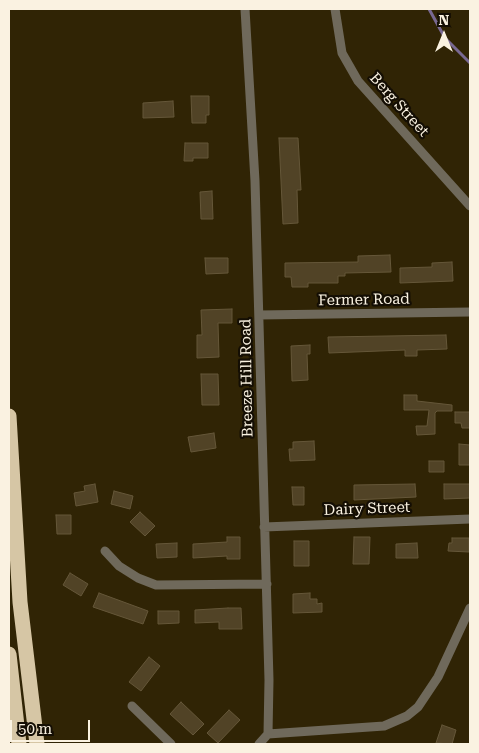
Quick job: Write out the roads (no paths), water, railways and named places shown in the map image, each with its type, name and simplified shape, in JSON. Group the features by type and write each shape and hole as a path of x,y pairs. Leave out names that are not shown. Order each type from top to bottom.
{"highway":[{"path":"9,416 20,602 37,744"},
{"path":"9,654 19,744"}],"street":[{"name":"Breeze Hill Road","path":"244,9 255,181 267,584 268,734"},
{"name":"Berg Street","path":"335,9 342,53 358,81 470,206"},
{"name":"Fermer Road","path":"259,315 470,312"},
{"name":"Dairy Street","path":"264,527 470,519"},
{"path":"104,551 119,566 138,578 156,585 267,584"},
{"path":"259,744 268,734 384,726 407,716 421,702 438,677 470,608"},
{"path":"132,706 172,744"}],"waterway":[{"path":"429,9 445,38 470,63"}]}
